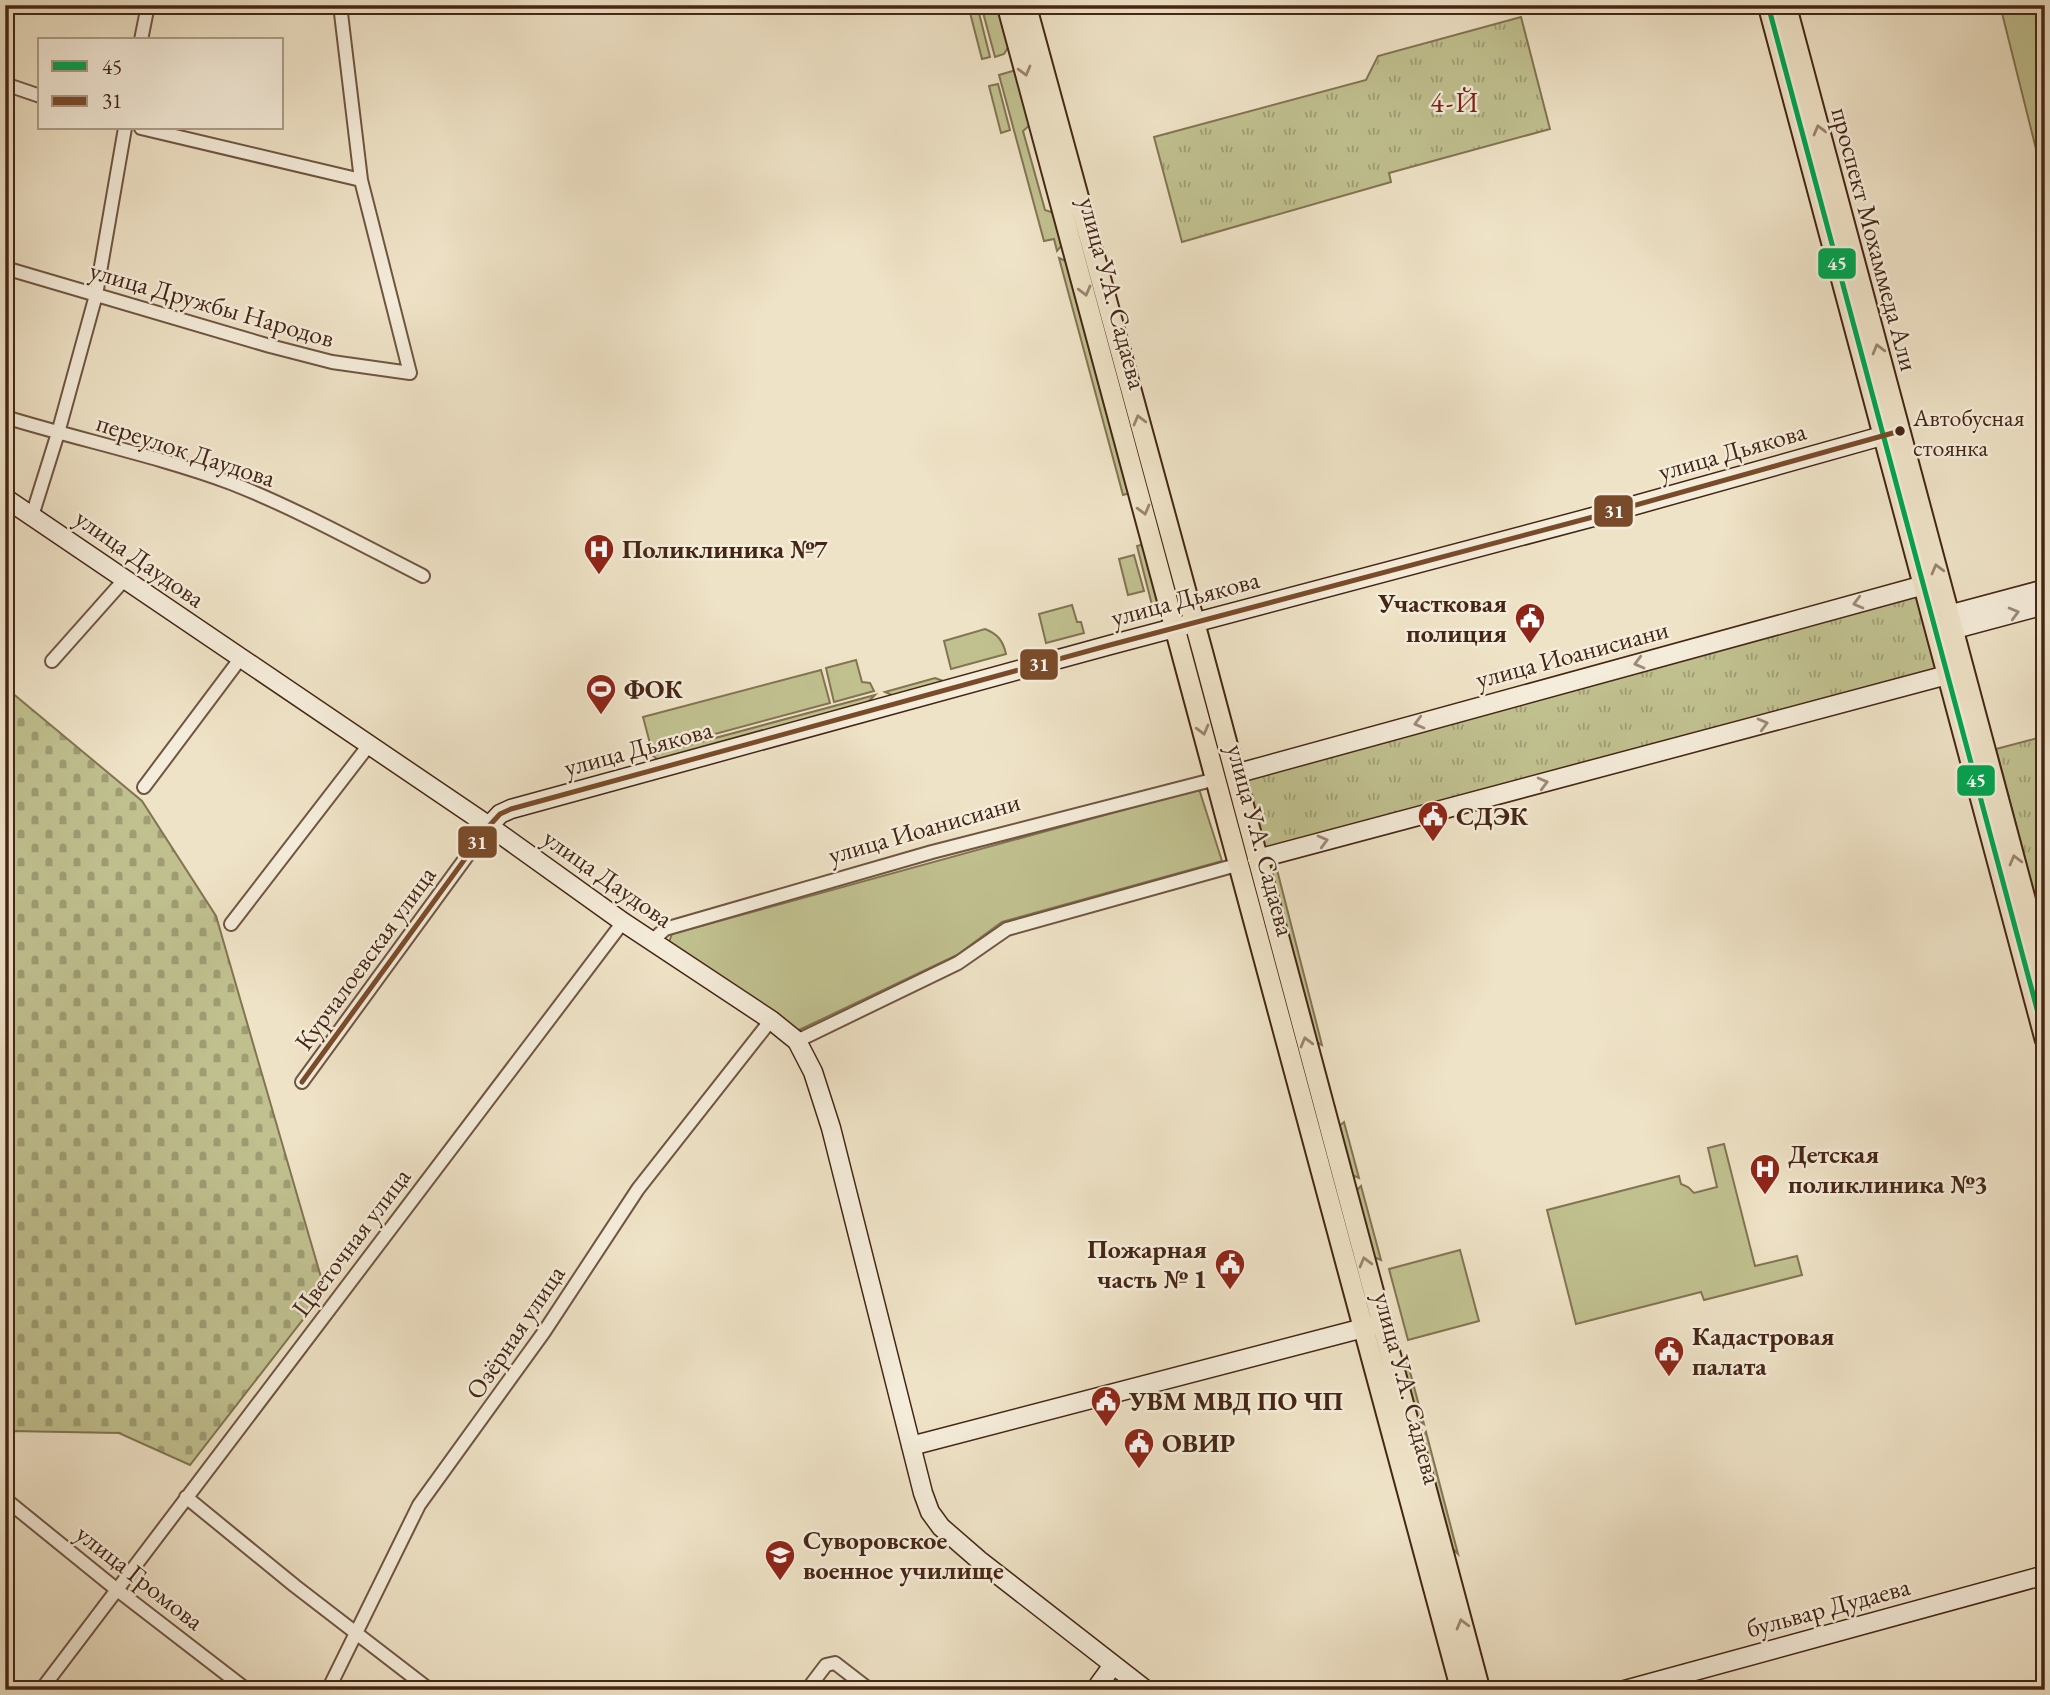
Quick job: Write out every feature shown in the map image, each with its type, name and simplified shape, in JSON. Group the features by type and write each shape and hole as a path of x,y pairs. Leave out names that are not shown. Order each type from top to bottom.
{"main road":[{"name":"улица У.А. Садаева","path":"1007,5 1185,626"},
{"name":"улица У.А. Садаева","path":"1026,5 1185,626 1373,1326 1461,1690"},
{"name":"проспект Мохаммеда Али","path":"1768,5 1891,433 1943,625 2045,973"},
{"name":"проспект Мохаммеда Али","path":"1786,5 1891,433 1924,585 1943,625 1947,675 2045,1039"},
{"name":"улица У.А. Садаева","path":"1373,1326 1480,1690"}],"street":[{"path":"141,38 148,5"},
{"path":"149,130 361,180 340,5"},
{"path":"5,84 38,95"},
{"path":"32,516 96,295 125,130"},
{"name":"улица Дружбы Народов","path":"5,268 332,362 410,373 361,180"},
{"name":"переулок Даудова","path":"5,417 173,464 230,483 284,506 423,576"},
{"name":"улица Дьякова","path":"489,826 500,814 511,808 1593,517 1891,433"},
{"name":"улица Даудова","path":"5,498 489,826 623,922 771,1020 797,1041 813,1072 831,1128 930,1513 941,1527 979,1560 1146,1690"},
{"path":"52,662 124,580"},
{"name":"улица Иоанисиани","path":"652,941 665,929 919,856 1225,776 1924,585"},
{"path":"1943,625 2045,589"},
{"path":"1943,625 2045,605"},
{"path":"144,787 240,659"},
{"path":"797,1041 958,963 1007,929 1249,861 1947,675"},
{"path":"232,924 369,745"},
{"name":"Курчалоевская улица","path":"302,1082 489,826"},
{"name":"Цветочная улица","path":"41,1690 623,922"},
{"name":"Озёрная улица","path":"328,1690 419,1506 544,1332 638,1189 771,1020"},
{"path":"911,1446 1373,1326"},
{"path":"186,1497 430,1690"},
{"name":"улица Громова","path":"5,1499 247,1690"},
{"name":"бульвар Дудаева","path":"1625,1690 2045,1575"},
{"path":"807,1690 826,1665 835,1663 870,1690"},
{"path":"1095,1690 1113,1665"}],"green space":[{"path":"968,5 977,5 990,57 982,59"},
{"path":"981,5 998,5 1009,46 1004,54 995,57"},
{"path":"2000,5 2045,5 2045,185"},
{"path":"1521,17 1550,129 1389,173 1391,182 1182,242 1154,137 1366,80 1378,56"},
{"path":"1016,70 1030,125 1023,131 1045,210 1054,213 1063,244 1057,251 1054,239 1044,241 999,75"},
{"path":"998,84 1010,130 1001,133 989,86"},
{"path":"1059,258 1068,262 1130,493 1123,495"},
{"path":"1145,544 1162,609 1153,609 1137,546"},
{"path":"1134,555 1144,591 1128,595 1119,559"},
{"path":"1918,593 1939,670 1264,853 1243,776"},
{"path":"1072,605 1077,622 1081,622 1084,633 1046,643 1039,614"},
{"path":"985,629 999,638 1006,654 951,669 944,641"},
{"path":"856,660 862,682 870,683 874,691 834,702 826,668"},
{"path":"821,670 830,703 652,751 643,717"},
{"path":"935,678 943,681 939,685 894,696 885,692"},
{"path":"5,687 142,801 216,916 325,1291 190,1465 119,1433 10,1431 5,1436"},
{"path":"875,695 866,704 658,760 652,755"},
{"path":"2045,736 2045,934 1996,749"},
{"path":"1199,789 1222,861 1002,922 957,955 797,1031 669,942 672,934"},
{"path":"1275,862 1322,1045 1314,1041 1269,869"},
{"path":"1344,1122 1359,1178 1350,1174 1338,1127"},
{"path":"1724,1144 1755,1266 1797,1256 1802,1275 1704,1300 1701,1292 1576,1324 1547,1210 1679,1176 1681,1184 1694,1193 1717,1187 1708,1148"},
{"path":"1361,1186 1381,1260 1374,1257 1356,1191"},
{"path":"1460,1250 1479,1321 1408,1340 1389,1269"},
{"path":"1406,1357 1424,1424 1416,1419 1402,1364"},
{"path":"1426,1432 1458,1554 1451,1547 1422,1438"}],"transit line":[{"name":"45","path":"1768,5 2045,1039"},
{"name":"31","path":"302,1082 489,826 500,814 511,809 1110,645 1593,517 1900,431"}],"place":[{"name":"Автобусная стоянка","path":"1900,431"},
{"name":"Поликлиника №7","path":"599,576"},
{"name":"Участковая полиция","path":"1530,645"},
{"name":"ФОК","path":"601,716"},
{"name":"СДЭК","path":"1433,843"},
{"name":"Детская поликлиника №3","path":"1765,1196"},
{"name":"Пожарная часть № 1","path":"1230,1291"},
{"name":"Кадастровая палата","path":"1669,1378"},
{"name":"УВМ МВД ПО ЧП","path":"1106,1428"},
{"name":"ОВИР","path":"1139,1470"},
{"name":"Суворовское военное училище","path":"780,1582"}],"district":[{"name":"4-Й","path":"1455,102"}]}
